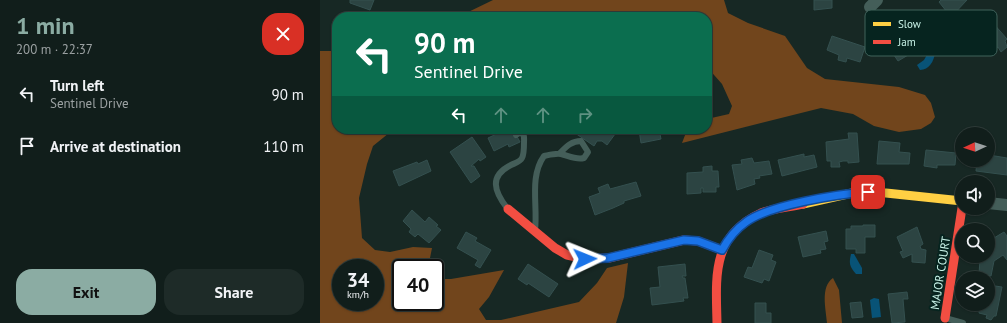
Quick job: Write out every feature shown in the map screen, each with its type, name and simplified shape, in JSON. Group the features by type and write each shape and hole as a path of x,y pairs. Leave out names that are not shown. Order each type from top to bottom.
{"street":[{"path":"717,323 716,274 722,250 738,227 762,213 836,195 868,192 955,200"},
{"path":"995,204 1007,205"},
{"path":"508,209 555,248 567,255 585,259 608,258 684,240 698,241 722,250"},
{"name":"MAJOR COURT","path":"945,318 961,215"}],"lane":[{"path":"508,209 500,199 495,184 497,177 503,170 523,158 524,136 522,134"},
{"path":"535,232 535,190 539,163 544,156 560,153"},
{"path":"945,318 963,323"}],"shaded area":[{"path":"493,0 724,0 728,13 748,23 785,36 807,68 825,79 899,87 925,95 931,103 935,117 931,123 921,129 899,132 874,126 853,114 821,108 682,143 685,134 712,134 712,118 729,114 732,106 722,84 712,73 712,12 468,12"},
{"path":"320,51 332,51 332,134 388,134 373,146 367,164 359,198 362,238 375,250 390,252 413,247 432,248 430,259 392,259 392,311 444,311 444,279 504,270 489,297 479,309 486,320 501,320 579,302 597,283 607,268 628,263 624,297 616,323 320,323"},
{"path":"833,278 839,290 842,323 827,323 825,293 826,287"}],"water":[{"path":"926,56 934,56 928,67 920,70 917,65 924,60"},
{"path":"851,254 854,254 862,268 862,274 856,274 852,269 850,262"},
{"path":"874,298 879,299 881,317 872,318 870,300"}],"building":[{"path":"350,0 374,0 370,10 350,3"},
{"path":"814,0 832,0 832,8 814,10"},
{"path":"941,0 967,0 958,10 945,10 939,2"},
{"path":"997,28 1007,39 1005,41 1007,47 1001,52 998,47"},
{"path":"832,36 865,47 860,62 847,58 846,62 838,60 839,55 827,50"},
{"path":"895,56 906,56 898,61"},
{"path":"848,133 857,133 859,162 848,163 848,161 843,161 839,162 840,167 831,167 831,161 827,161 826,142 849,139"},
{"path":"496,134 516,134 520,142 509,147 508,144 494,151 488,138"},
{"path":"576,134 615,134 607,145 602,141 597,141 594,146"},
{"path":"640,134 660,134 661,139 641,143"},
{"path":"472,137 486,157 480,161 479,159 471,166 474,166 480,176 471,183 450,152"},
{"path":"879,141 900,143 899,152 910,153 909,164 877,164"},
{"path":"926,150 955,153 955,165 937,165 937,168 924,166"},
{"path":"804,154 804,157 814,155 817,167 782,176 778,160"},
{"path":"995,156 1007,158 1007,175 976,171 976,167 995,167"},
{"path":"752,158 754,163 769,161 772,174 759,176 760,178 754,179 755,184 737,190 732,165 742,164 741,160"},
{"path":"427,160 431,171 399,186 393,171"},
{"path":"712,166 712,171 718,171 719,187 716,187 716,192 703,192 703,188 701,188 701,193 687,194 687,173 703,172 703,167"},
{"path":"636,182 641,196 624,201 624,203 595,215 589,197 600,193 598,188 608,184 610,189"},
{"path":"412,210 425,222 429,217 441,230 429,243 418,234 415,237 409,232 411,229 403,221"},
{"path":"875,225 875,237 865,237 865,253 856,253 856,249 846,249 846,229 851,229 851,226"},
{"path":"917,227 923,244 920,246 921,249 926,250 925,263 912,262 912,254 903,258 900,252 903,251 897,237"},
{"path":"826,231 828,241 824,242 826,249 820,250 821,253 803,257 798,237"},
{"path":"466,232 477,238 475,241 491,250 480,268 475,265 478,260 457,248"},
{"path":"1004,232 1007,236 1007,260 1003,255 995,260 995,237"},
{"path":"759,250 773,255 771,260 776,262 769,281 764,279 762,283 744,277 748,267 752,268"},
{"path":"980,263 994,263 992,271 979,271"},
{"path":"528,264 558,284 549,297 528,283 527,285 518,279"},
{"path":"685,264 686,276 682,276 685,278 688,298 683,298 684,301 652,305 650,288 660,287 658,267"},
{"path":"995,286 1002,287 996,316 994,316 991,320 986,318 987,315 979,313 979,311 995,311"},
{"path":"907,292 908,299 903,299 905,322 892,323 888,294"},
{"path":"861,302 863,317 852,318 850,303"},
{"path":"755,303 766,303 766,313 771,313 771,323 755,323"}],"traffic: slow":[{"path":"803,204 852,193 886,193 955,200"}],"traffic: jam":[{"path":"717,323 717,274 720,259 725,246 733,233 745,222 761,213 803,204"},
{"path":"508,209 555,248 567,255 585,259 609,258 684,240 698,241 722,250"},
{"path":"945,318 961,215"}],"route":[{"path":"585,259 608,258 684,240 698,241 722,250 738,227 762,213 836,195 868,192"}]}
